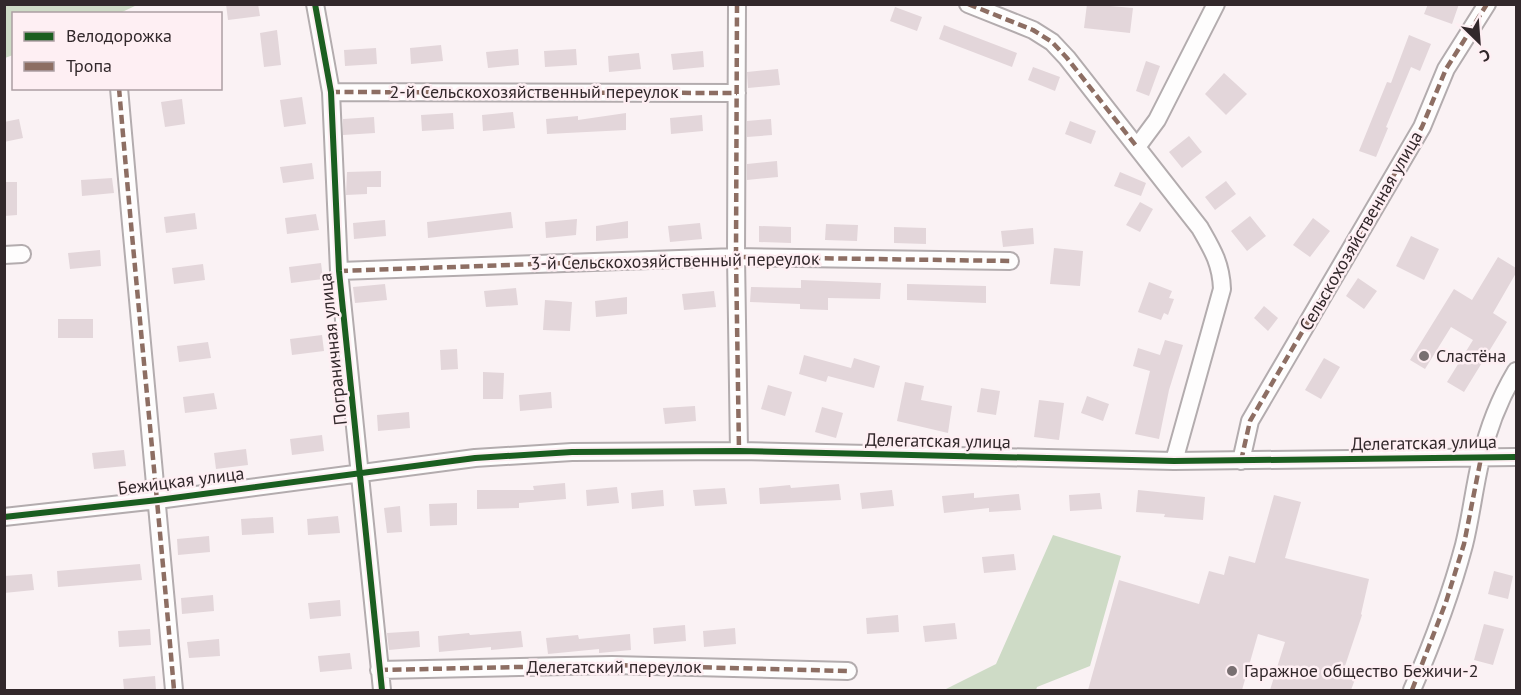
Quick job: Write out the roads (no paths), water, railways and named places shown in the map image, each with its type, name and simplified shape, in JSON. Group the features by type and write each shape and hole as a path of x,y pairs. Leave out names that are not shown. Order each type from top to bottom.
{"street":[{"name":"Пограничная улица","path":"315,4 331,92 339,271 382,690"},
{"path":"737,4 736,257 739,451"},
{"path":"968,4 1033,30 1052,42 1200,228 1215,256 1221,271 1222,289 1174,461"},
{"path":"1137,147 1156,120 1216,4"},
{"name":"Сельскохозяйственная улица","path":"1241,461 1250,421 1422,127 1446,69 1487,4"},
{"name":"Бежицкая улица","path":"119,90 138,308 158,500"},
{"name":"2-й Сельскохозяйственный переулок","path":"331,92 737,93"},
{"path":"4,255 22,254"},
{"name":"3-й Сельскохозяйственный переулок","path":"339,271 736,257 1010,261"},
{"path":"1412,690 1446,602 1464,544 1481,458 1490,426 1516,371"},
{"name":"Делегатская улица","path":"360,473 475,458 562,453 739,451 1174,461 1516,457"},
{"name":"Бежицкая улица","path":"4,517 158,500 360,473"},
{"path":"158,500 174,690"},
{"name":"Делегатский переулок","path":"379,670 612,665 848,671"}],"place":[{"name":"Сластёна","path":"1424,356"},
{"name":"Гаражное общество Бежичи-2","path":"1232,671"}]}
